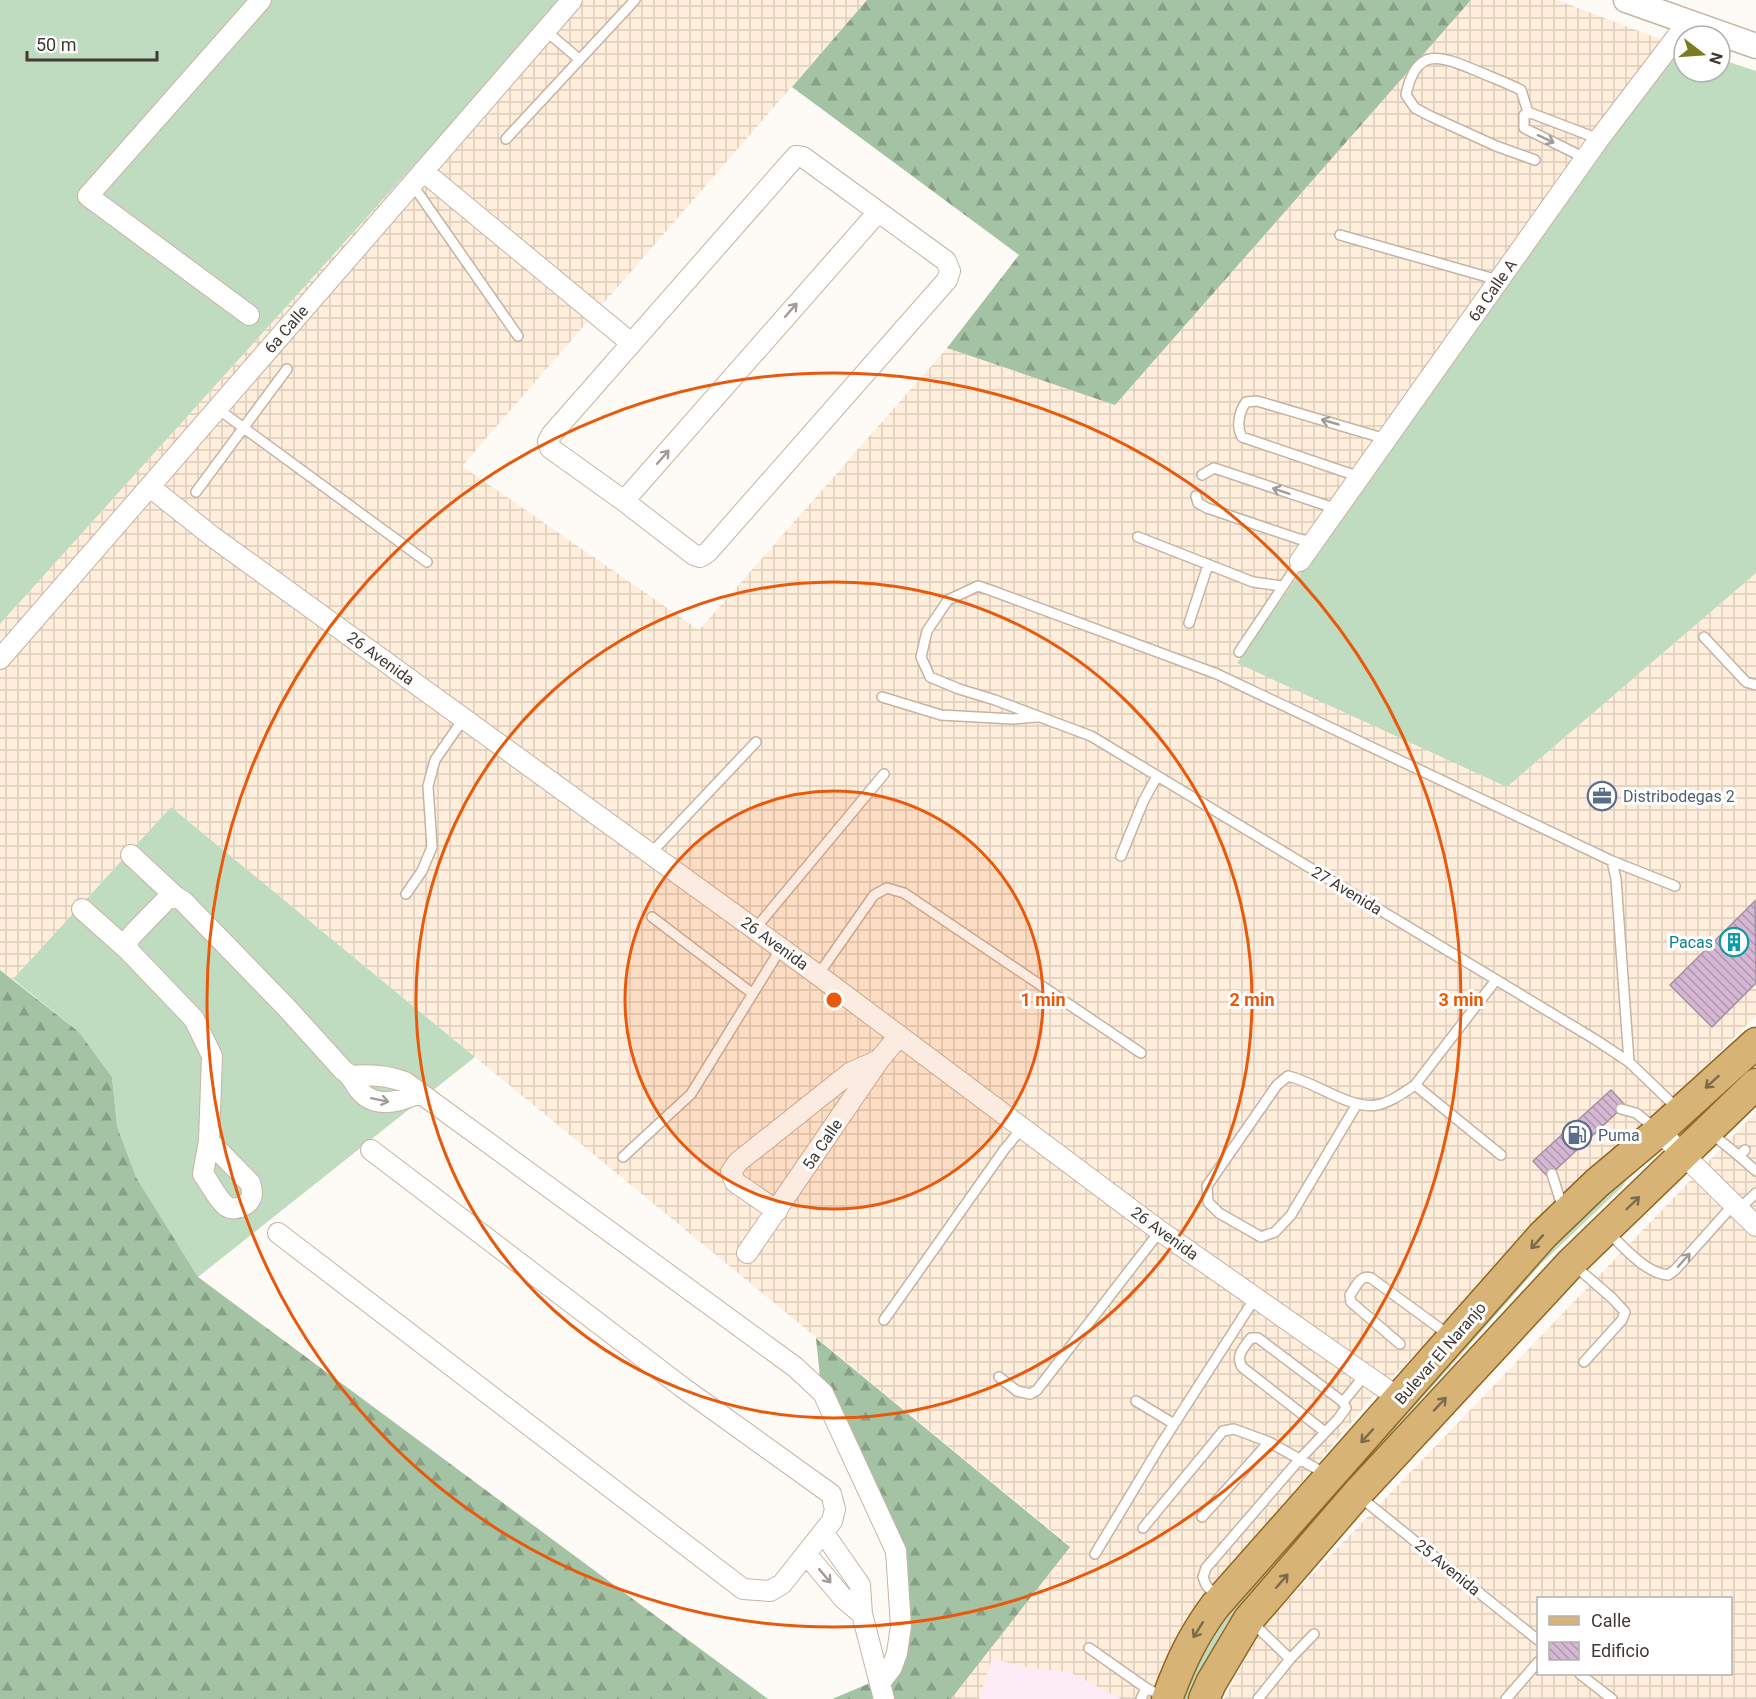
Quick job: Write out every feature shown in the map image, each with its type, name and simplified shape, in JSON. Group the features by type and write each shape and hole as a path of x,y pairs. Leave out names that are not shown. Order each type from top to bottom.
{"main road":[{"name":"Bulevar El Naranjo","path":"1156,1696 1182,1659 1197,1631 1220,1600 1543,1235 1597,1183 1756,1043"},
{"name":"Bulevar El Naranjo","path":"1210,1694 1250,1619 1357,1494 1572,1262 1756,1084"}],"street":[{"path":"249,315 88,196 261,0"},
{"name":"6a Calle","path":"0,659 572,0"},
{"path":"1626,0 1756,46"},
{"name":"6a Calle A","path":"1300,561 1585,158 1688,22"},
{"path":"796,156 803,156 878,212 946,261 950,271 947,280 708,552 700,557 694,555 550,448 548,441 552,434 796,156"},
{"path":"417,178 631,343"},
{"path":"624,501 878,212"},
{"name":"26 Avenida","path":"150,487 213,537 782,948 1160,1231 1400,1399"},
{"path":"131,855 183,901 286,1007 351,1076 362,1093 374,1100 389,1103 419,1092"},
{"path":"128,950 128,940 167,899 175,896"},
{"path":"82,909 128,950 194,1019 204,1036 212,1056 209,1141"},
{"name":"5a Calle","path":"747,1253 879,1060 899,1036"},
{"path":"777,1211 735,1182 731,1172 738,1162 850,1073 879,1060"},
{"path":"351,1076 369,1074 388,1076 405,1082 795,1367 823,1393 896,1551 901,1626 897,1653 882,1691"},
{"name":"27 Avenida","path":"1669,1121 1683,1155 1756,1226"},
{"path":"278,1233 743,1589 770,1591 782,1584 832,1521 835,1509 831,1494 682,1387 371,1150"},
{"path":"823,1532 860,1585 862,1614 882,1691"},
{"path":"806,1554 844,1599 862,1614"}],"lane":[{"path":"506,140 635,0"},
{"path":"546,31 579,59"},
{"path":"1528,112 1521,90 1450,60 1435,57 1424,61 1410,79 1406,95 1414,108 1496,146 1535,160"},
{"path":"1528,112 1599,139"},
{"path":"1528,112 1524,115 1524,128 1585,158"},
{"path":"417,178 518,336"},
{"path":"1340,235 1498,280"},
{"path":"196,492 287,369"},
{"path":"1360,477 1242,437 1238,426 1246,402 1257,401 1386,439"},
{"path":"218,409 427,562"},
{"path":"1202,476 1214,468 1337,509"},
{"path":"1196,496 1198,503 1207,508 1314,542"},
{"path":"1138,537 1253,582 1282,586"},
{"path":"1239,652 1300,561"},
{"path":"1189,623 1208,565"},
{"name":"27 Avenida","path":"1669,1121 1629,1062 1596,1040 1091,736 959,689 930,676 921,657 927,631 948,600 978,586 1217,674 1612,861 1676,886"},
{"path":"1704,637 1746,682 1756,685"},
{"path":"882,697 941,715 1013,719 1039,717"},
{"path":"406,894 422,871 432,847 428,786 435,760 464,718"},
{"path":"651,854 756,742"},
{"path":"756,929 884,774"},
{"path":"1121,856 1143,802 1157,776"},
{"path":"1612,861 1616,879 1629,1062"},
{"path":"818,975 874,895 887,888 904,893 1141,1053"},
{"path":"652,917 753,994"},
{"path":"623,1157 691,1094 782,948"},
{"path":"1357,1104 1291,1215 1275,1232 1261,1237 1219,1213 1208,1202 1207,1186 1277,1085 1288,1076 1357,1104 1376,1105 1397,1097 1415,1085 1496,980"},
{"path":"1415,1085 1501,1155"},
{"path":"1621,1109 1669,1121"},
{"path":"884,1320 1022,1128"},
{"path":"1709,1131 1742,1153 1756,1172"},
{"path":"1552,1174 1565,1214"},
{"path":"1605,1230 1652,1270 1661,1275 1668,1275 1736,1206 1756,1193"},
{"path":"999,1377 1017,1391 1030,1394 1037,1390 1160,1231"},
{"path":"1572,1262 1625,1312 1622,1320 1584,1362"},
{"path":"1400,1344 1351,1302 1350,1295 1362,1278 1366,1276 1371,1278 1453,1338"},
{"path":"1095,1554 1174,1424 1255,1298"},
{"path":"1220,1600 1206,1585 1203,1577 1206,1568 1299,1460 1342,1414 1346,1408 1343,1402 1258,1338 1251,1338 1239,1356 1242,1367 1325,1432"},
{"path":"1343,1402 1365,1375"},
{"path":"1136,1401 1174,1424"},
{"path":"1143,1528 1223,1431 1234,1429 1269,1442 1330,1476"},
{"path":"1202,1517 1269,1442"},
{"name":"25 Avenida","path":"1357,1494 1537,1638"},
{"path":"1250,1619 1290,1659"},
{"path":"1258,1699 1290,1659 1314,1634"},
{"path":"1089,1648 1156,1696"},
{"path":"1506,1699 1537,1664"},
{"path":"1581,1675 1612,1699"}],"shaded area":[{"path":"563,0 867,0 462,466 699,630 947,348 1115,405 1471,0 1557,0 1672,44 1672,48 1507,787 1756,573 1756,1016 1374,1395 1210,1593 1153,1699 951,1699 1070,1546 171,807 13,979 0,970 0,624"},
{"path":"1756,1112 1756,1699 1224,1699 1262,1627"},
{"path":"992,1658 1030,1668 1070,1672 1121,1699 979,1699"}],"green space":[{"path":"0,0 563,0 0,624"},
{"path":"867,0 1471,0 1115,405 947,348 1019,255 792,87"},
{"path":"1672,45 1672,84 1732,84 1732,63 1756,71 1756,573 1507,787 1237,663"},
{"path":"171,807 475,1057 198,1277 136,1177 117,1126 112,1077 79,1032 13,979"},
{"path":"0,970 79,1032 112,1077 117,1126 136,1177 198,1277 768,1699 0,1699"},
{"path":"1623,1177 1626,1181 1622,1187 1542,1263 1269,1571 1227,1623 1203,1665 1189,1699 1178,1699 1205,1640 1535,1260"},
{"path":"816,1338 1070,1547 951,1699 832,1699 894,1673 908,1564 877,1496 821,1387"}],"building":[{"name":"Pacas","path":"1755,901 1756,983 1712,1027 1670,985"},
{"name":"Puma","path":"1611,1090 1625,1105 1548,1177 1533,1161"}],"place":[{"name":"Distribodegas 2","path":"1602,796"},
{"name":"Pacas","path":"1734,942"},
{"name":"Puma","path":"1577,1135"}]}
